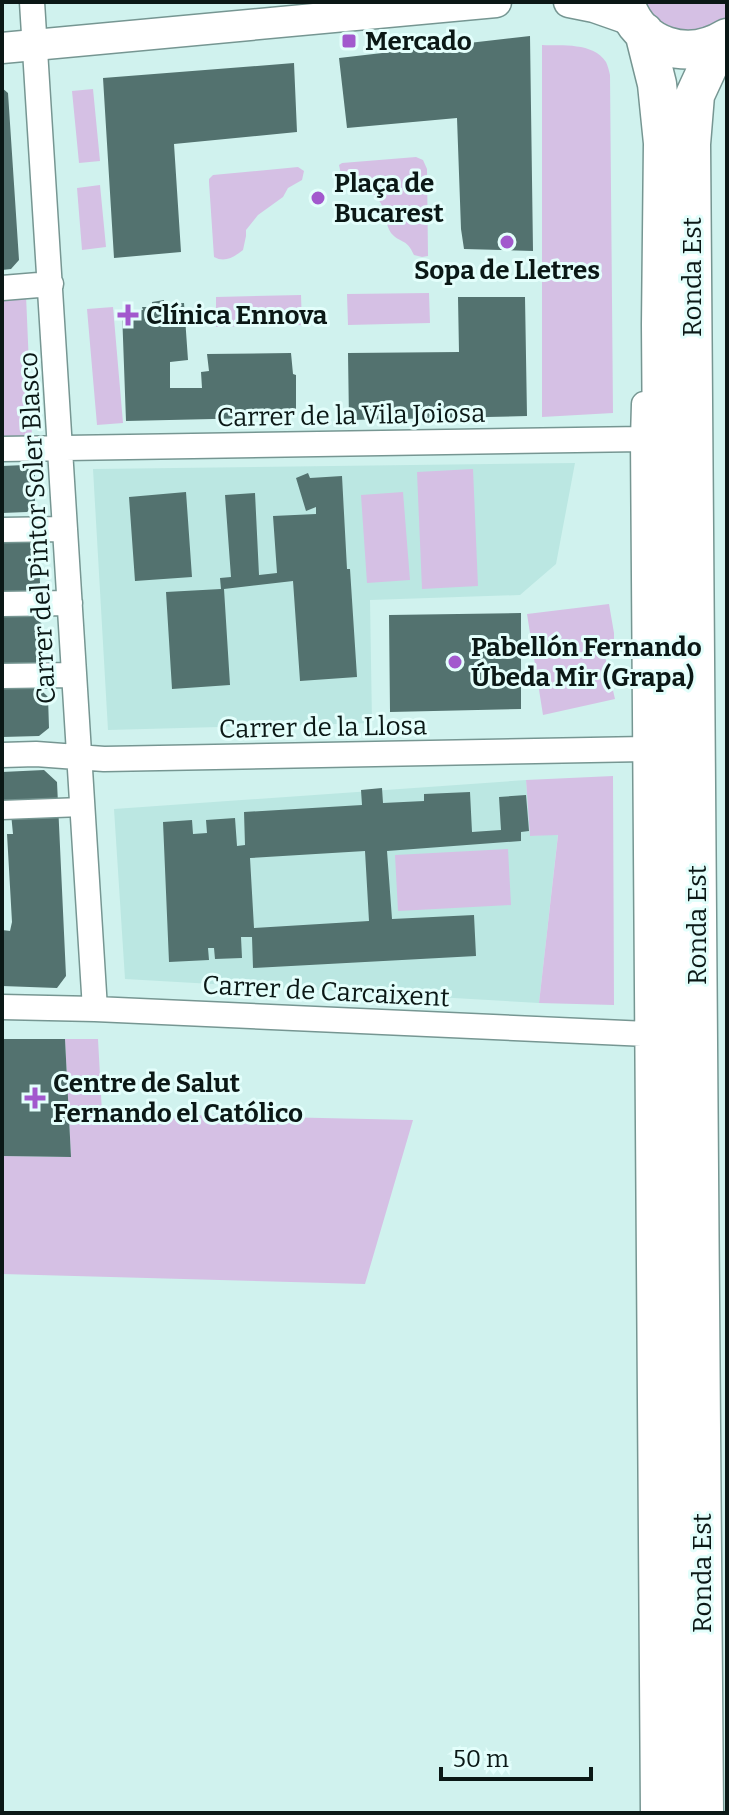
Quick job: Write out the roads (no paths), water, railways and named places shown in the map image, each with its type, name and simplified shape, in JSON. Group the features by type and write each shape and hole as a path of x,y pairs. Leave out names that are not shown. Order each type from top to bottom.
{"main road":[{"path":"634,19 661,44 680,50 698,50 723,41"},
{"name":"Ronda Est","path":"634,19 657,84 663,143 661,325 672,1813"},
{"name":"Ronda Est","path":"704,1813 691,144 695,95 723,41"}],"street":[{"name":"Carrer del Pintor Soler Blasco","path":"32,2 95,1009"},
{"path":"2,48 496,2"},
{"path":"569,2 634,19"},
{"path":"2,288 51,284"},
{"name":"Ronda Est","path":"653,1813 643,439 646,361 661,325"},
{"name":"Carrer de la Vila Joiosa","path":"2,449 643,439"},
{"path":"2,530 65,529"},
{"path":"2,604 70,603"},
{"path":"2,676 74,675"},
{"name":"Carrer de la Llosa","path":"2,755 104,759 645,749"},
{"path":"2,810 82,807"},
{"name":"Carrer de Carcaixent","path":"2,1007 647,1034"}],"place":[{"name":"Mercado","path":"349,41"},
{"name":"Plaça de Bucarest","path":"318,198"},
{"name":"Sopa de Lletres","path":"507,242"},
{"name":"Clínica Ennova","path":"128,315"},
{"name":"Pabellón Fernando Úbeda Mir (Grapa)","path":"455,662"},
{"name":"Centre de Salut Fernando el Católico","path":"35,1098"}]}
